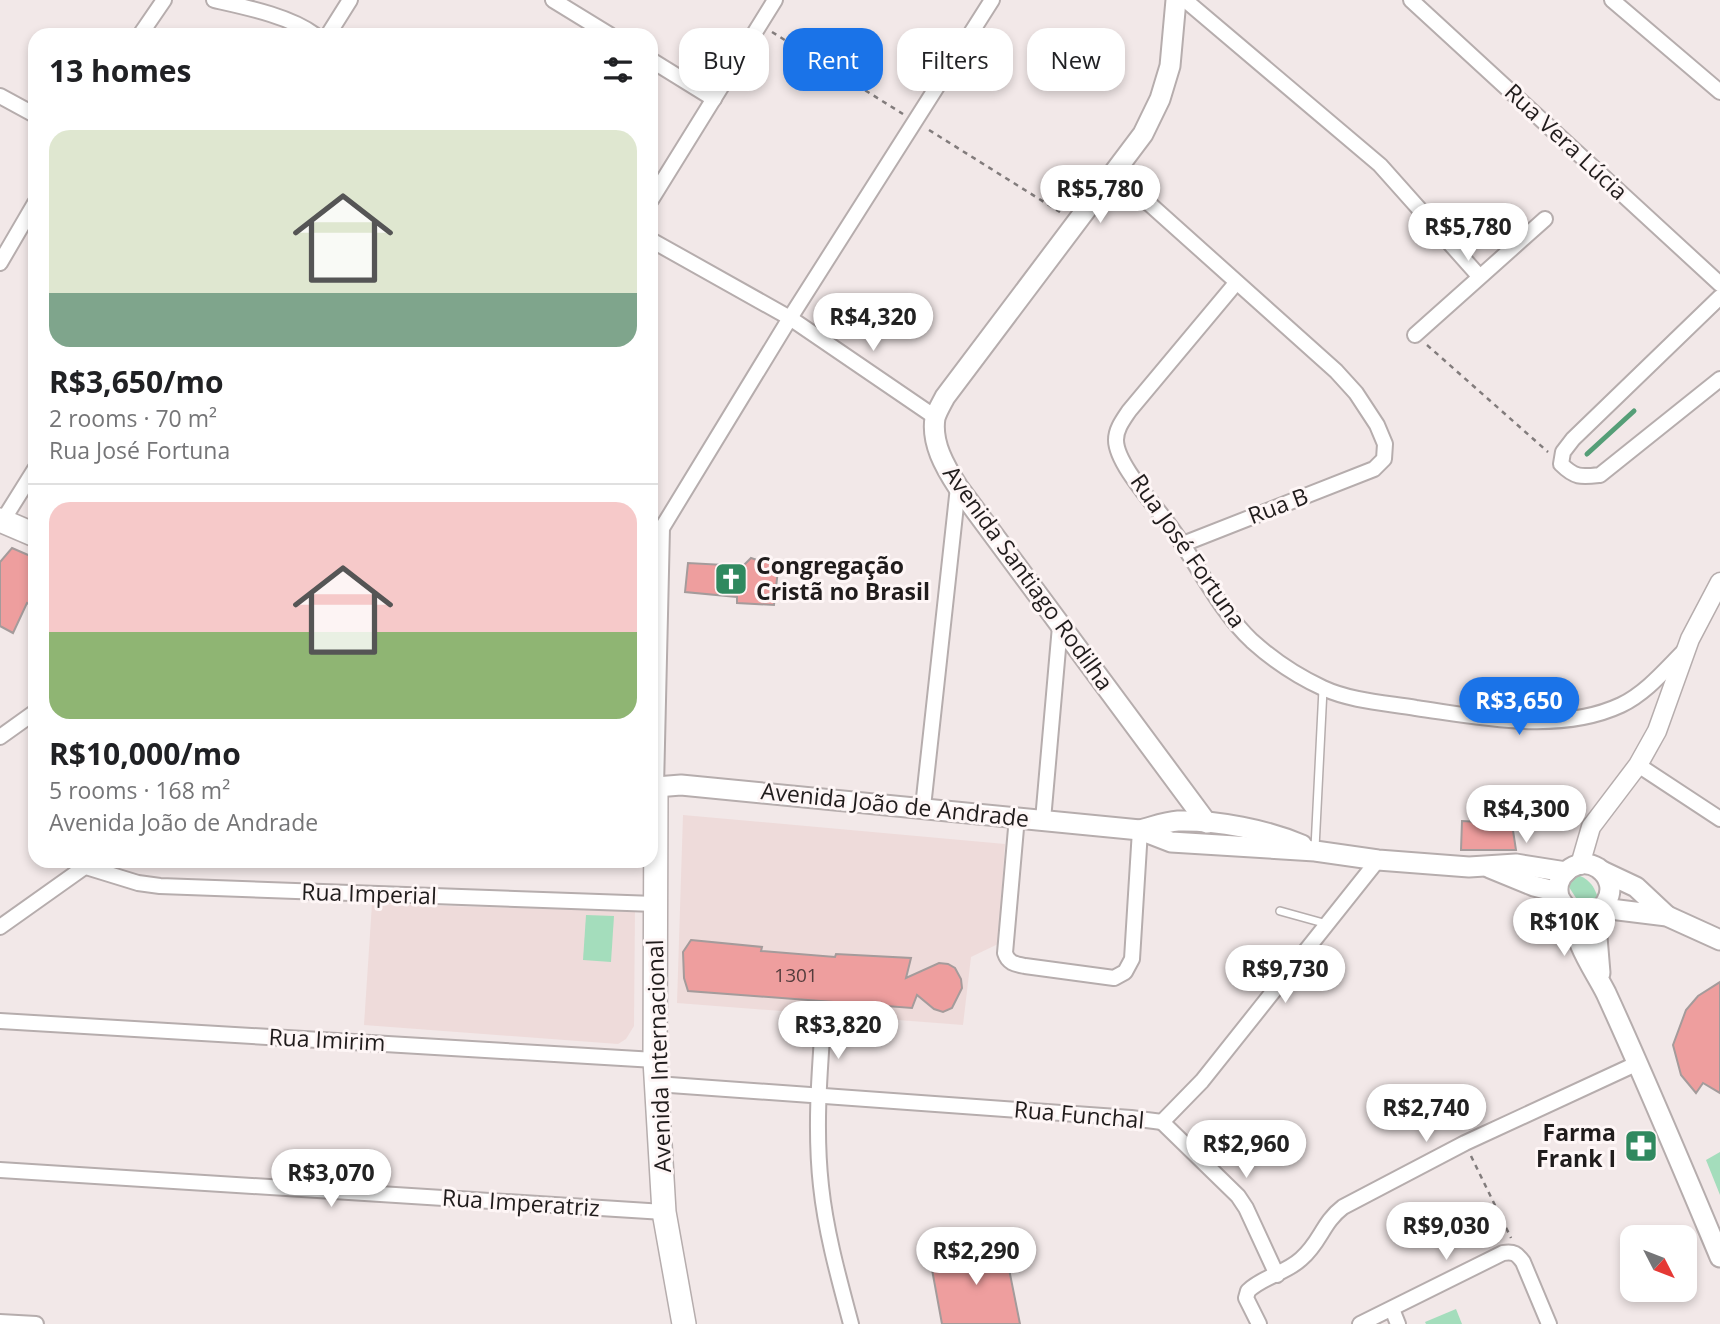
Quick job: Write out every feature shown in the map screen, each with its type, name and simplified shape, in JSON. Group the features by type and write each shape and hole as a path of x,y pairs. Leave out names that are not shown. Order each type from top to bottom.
{"main road":[{"path":"935,417 946,397 1143,134 1160,99 1170,66 1176,0"},
{"name":"Avenida Santiago Rodilha","path":"935,417 936,441 943,464 958,487 1207,823"},
{"path":"1,522 28,533"},
{"name":"Avenida João de Andrade","path":"658,786 681,785 1017,817 1147,833 1171,842 1315,851 1378,860 1489,867 1508,864 1573,868"},
{"path":"1176,821 1182,814 1185,792"},
{"name":"Avenida João de Andrade","path":"1147,833 1176,821 1207,823 1276,834 1315,851"},
{"path":"1720,940 1667,916 1636,887 1595,866 1573,868 1560,881 1560,900 1570,912 1582,948 1638,1063 1720,1257"},
{"name":"Avenida João de Andrade","path":"1489,867 1534,886 1558,892"},
{"name":"Avenida Internacional","path":"655,868 655,1060 664,1212 684,1324"},
{"path":"1602,871 1609,886 1607,902 1598,911 1602,985"},
{"path":"1570,912 1578,915 1598,911 1667,916"}],"street":[{"path":"145,28 164,0"},
{"path":"214,0 241,6 296,28"},
{"path":"332,28 350,0"},
{"path":"553,0 599,28"},
{"path":"658,189 775,0"},
{"path":"658,534 790,318 992,0"},
{"path":"1185,0 1380,165 1479,276"},
{"name":"Rua Vera Lúcia","path":"1411,0 1720,284"},
{"path":"1612,0 1720,92"},
{"path":"658,64 714,99"},
{"path":"0,96 28,111"},
{"path":"1115,173 1236,284"},
{"path":"0,263 5,245 28,213"},
{"path":"1415,335 1545,219"},
{"path":"658,244 790,318 935,417"},
{"name":"Rua B","path":"1183,544 1374,469 1384,459 1385,444 1377,425 1356,393 1336,371 1236,284"},
{"name":"Rua José Fortuna","path":"1236,284 1129,411 1119,427 1116,442 1120,456 1233,620 1253,641 1283,664 1324,688 1371,701 1520,720 1558,720 1596,714 1619,706 1636,697 1686,649"},
{"path":"1720,297 1573,439 1563,452 1561,464 1570,473 1580,477 1601,475 1720,379"},
{"path":"1,522 28,480"},
{"path":"923,807 958,487"},
{"path":"658,581 662,528"},
{"path":"1573,868 1591,827 1638,765 1664,713 1686,649 1720,582"},
{"path":"1043,820 1060,626"},
{"path":"0,737 28,717"},
{"path":"1638,765 1720,819"},
{"path":"1017,817 1005,953 1007,958 1015,964 1025,966 1114,978 1125,972 1132,959 1147,833"},
{"name":"Rua Funchal","path":"656,1084 1162,1122 1202,1081 1378,860"},
{"path":"0,927 84,868"},
{"name":"Rua Imperial","path":"100,868 138,883 160,886 655,904"},
{"name":"Rua Imirim","path":"0,1021 655,1060"},
{"path":"823,1024 818,1095 821,1187 832,1252 851,1324"},
{"path":"1259,1324 1246,1298 1253,1286 1300,1260 1313,1247 1332,1215 1465,1143 1638,1063"},
{"path":"1162,1122 1238,1196 1277,1275"},
{"name":"Rua Imperatriz","path":"0,1170 664,1212"},
{"path":"1360,1324 1503,1253 1517,1253 1549,1324"},
{"path":"1392,1309 1398,1324"},
{"path":"0,1322 36,1324"}],"lane":[{"path":"1315,851 1324,688"},
{"path":"1280,911 1327,924"}],"path":[{"path":"1415,335 1561,464"},
{"path":"1465,1143 1523,1262"}],"shaded area":[{"path":"683,815 1005,844 998,944 971,957 963,1025 677,1003"},
{"path":"372,904 635,911 634,1026 626,1039 618,1044 364,1025"}],"green space":[{"path":"1571,873 1589,881 1594,888 1598,898 1590,905 1576,898 1567,884"},
{"path":"586,915 614,916 611,962 583,960"},
{"path":"1720,1152 1720,1195 1706,1160"},
{"path":"1456,1309 1462,1324 1425,1322"}],"building":[{"path":"12,548 28,555 28,604 13,633 0,626 0,562"},
{"name":"Congregação Cristã no Brasil","path":"751,558 763,562 764,559 779,561 774,605 737,603 737,597 685,592 688,563 743,566"},
{"path":"1462,821 1512,824 1516,850 1461,850"},
{"path":"691,940 762,947 761,951 835,957 836,954 911,958 906,978 939,963 948,964 955,968 962,988 952,1008 943,1012 934,1009 917,995 912,1008 688,991 684,978 683,952"},
{"path":"1720,982 1720,1093 1703,1083 1696,1093 1681,1075 1673,1045 1686,1010 1698,996"},
{"path":"1004,1244 1020,1324 942,1324 931,1264 965,1249"}],"waterway":[{"path":"1587,454 1634,411"}],"place":[{"name":"Congregação Cristã no Brasil","path":"731,579"},
{"name":"Farma Frank I","path":"1641,1146"}]}
